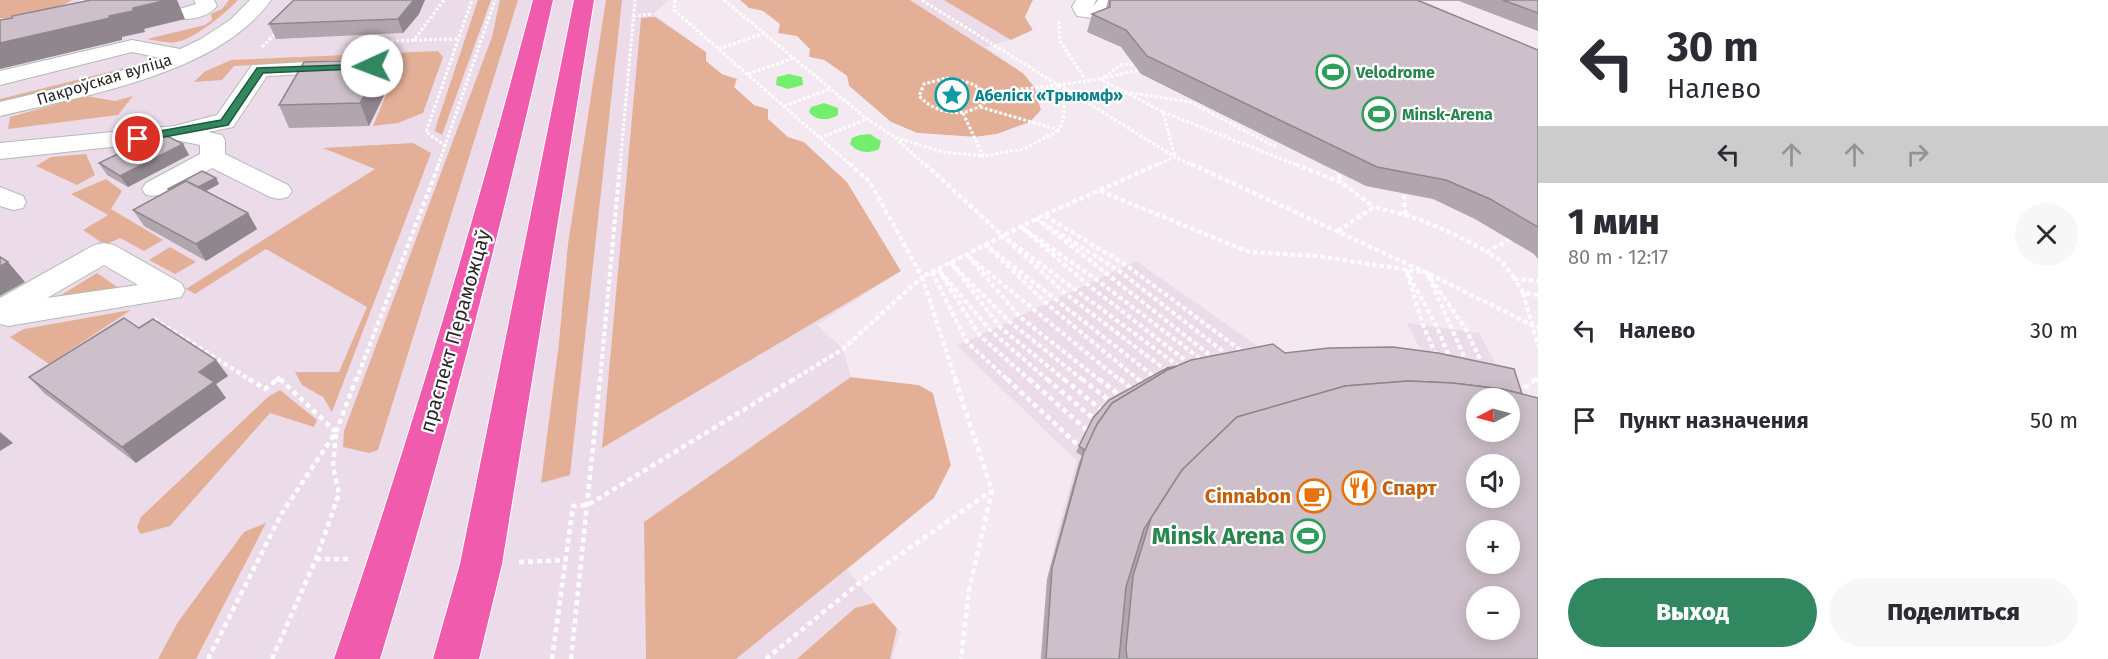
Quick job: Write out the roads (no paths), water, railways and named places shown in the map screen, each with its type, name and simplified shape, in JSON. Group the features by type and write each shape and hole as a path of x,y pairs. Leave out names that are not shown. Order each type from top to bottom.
{"main road":[{"name":"праспект Пераможцаў","path":"357,659 390,559 489,214 543,0"},
{"path":"456,659 481,564 584,0"}],"street":[{"path":"183,14 201,10 207,6 204,0"},
{"name":"Пакроўская вуліца","path":"0,109 118,78 256,32 261,0"},
{"path":"1086,0 1082,7 1084,12 1093,14 1099,13 1108,0"},
{"path":"0,78 132,46 182,56"},
{"path":"0,151 176,133 211,123 224,122 260,70 361,67"},
{"path":"176,133 213,140 212,158"},
{"path":"155,189 212,158"},
{"path":"212,158 279,191"},
{"path":"104,252 170,290 127,296 0,314 104,252"}],"place":[{"name":"Velodrome","path":"1333,72"},
{"name":"Абеліск «Трыюмф»","path":"952,95"},
{"name":"Minsk-Arena","path":"1379,114"},
{"name":"Спарт","path":"1359,488"},
{"name":"Cinnabon","path":"1314,496"},
{"name":"Minsk Arena","path":"1308,536"}]}
